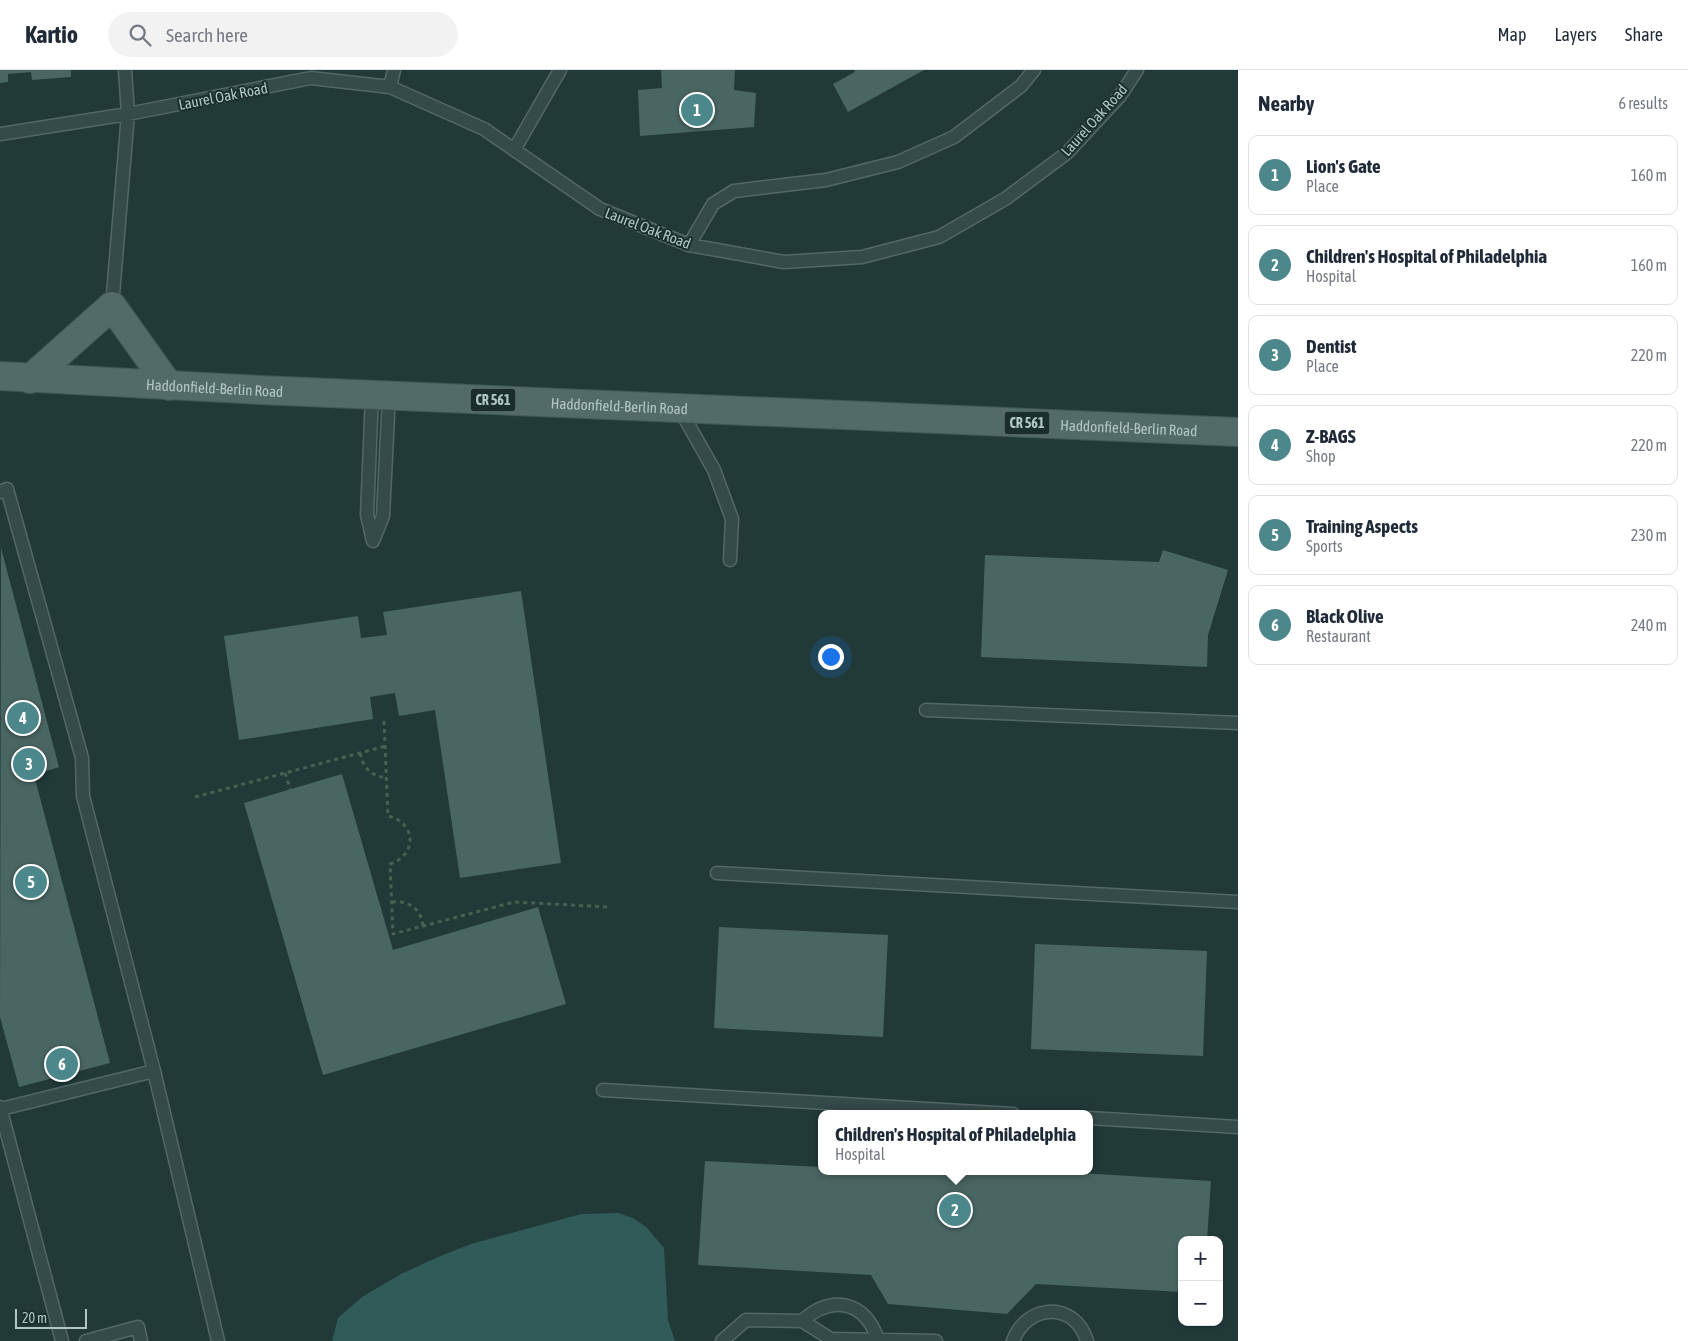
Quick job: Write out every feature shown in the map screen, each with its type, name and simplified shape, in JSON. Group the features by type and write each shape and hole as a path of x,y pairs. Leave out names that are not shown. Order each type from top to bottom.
{"main road":[{"path":"30,379 112,306 169,386"},
{"name":"Haddonfield-Berlin Road","path":"0,376 381,396 1238,432"}],"lane":[{"path":"112,306 128,114 125,70"},
{"path":"390,87 394,70"},
{"path":"514,150 560,70"},
{"path":"689,245 713,204 734,190 826,180 898,162 954,137 1021,86 1034,70"},
{"name":"Laurel Oak Road","path":"0,134 128,114 311,78 390,87 484,129 600,209 689,245 784,262 862,257 939,237 1005,199 1067,153 1120,96 1132,72"},
{"path":"381,396 383,516 373,541 367,515 381,396"},
{"path":"679,408 714,470 732,519 730,560"},
{"path":"0,492 7,490 82,758 83,796 154,1072 218,1341"},
{"path":"926,710 1238,723"},
{"path":"717,873 1238,902"},
{"path":"62,1341 0,1108 154,1072"},
{"path":"603,1090 945,1110"},
{"path":"1093,1118 1238,1127"},
{"path":"802,1321 812,1311 825,1306 840,1304 853,1308 865,1315 874,1326 878,1340"},
{"path":"1013,1341 1024,1322 1034,1315 1045,1312 1057,1312 1068,1316 1078,1323 1087,1341"},
{"path":"722,1341 746,1320 802,1321 831,1339 936,1341"},
{"path":"86,1341 138,1328 141,1341"}],"path":[{"path":"384,721 388,816 402,822 408,828 411,843 404,857 390,864 393,934 514,902 609,907"},
{"path":"195,797 386,746"},
{"path":"360,753 366,768 379,777 387,778"},
{"path":"285,773 290,790"},
{"path":"392,902 399,901 413,906 419,912 423,926"}],"water":[{"path":"618,1213 633,1218 646,1227 664,1248 668,1320 675,1341 332,1341 338,1318 362,1297 401,1274 438,1257 471,1244 581,1214"}],"building":[{"path":"0,70 71,70 71,77 32,80 31,72 8,74 8,82 0,83"},
{"path":"661,70 735,70 734,90 756,93 754,127 640,136 638,90 662,88"},
{"path":"854,70 924,70 848,112 833,84 855,72"},
{"path":"1,548 59,767 34,775 110,1063 19,1087 0,1017"},
{"path":"1163,550 1228,570 1208,635 1207,667 981,657 985,555 1159,562"},
{"path":"521,591 561,863 460,878 435,710 399,716 395,693 370,697 373,719 239,740 224,636 358,616 361,638 387,635 383,612"},
{"path":"342,774 393,950 538,907 566,1004 323,1075 244,803"},
{"path":"719,927 888,935 883,1037 714,1028"},
{"path":"1035,944 1207,951 1203,1056 1031,1049"},
{"path":"705,1161 818,1167 818,1175 1093,1174 1211,1181 1207,1236 1178,1236 1178,1292 1036,1284 1007,1314 888,1304 871,1275 698,1265"}],"place":[{"name":"Lion's Gate","path":"697,110"},
{"name":"Z-BAGS","path":"23,718"},
{"name":"Dentist","path":"29,764"},
{"name":"Training Aspects","path":"31,882"},
{"name":"Black Olive","path":"62,1064"},
{"name":"Children's Hospital of Philadelphia","path":"955,1210"}]}
